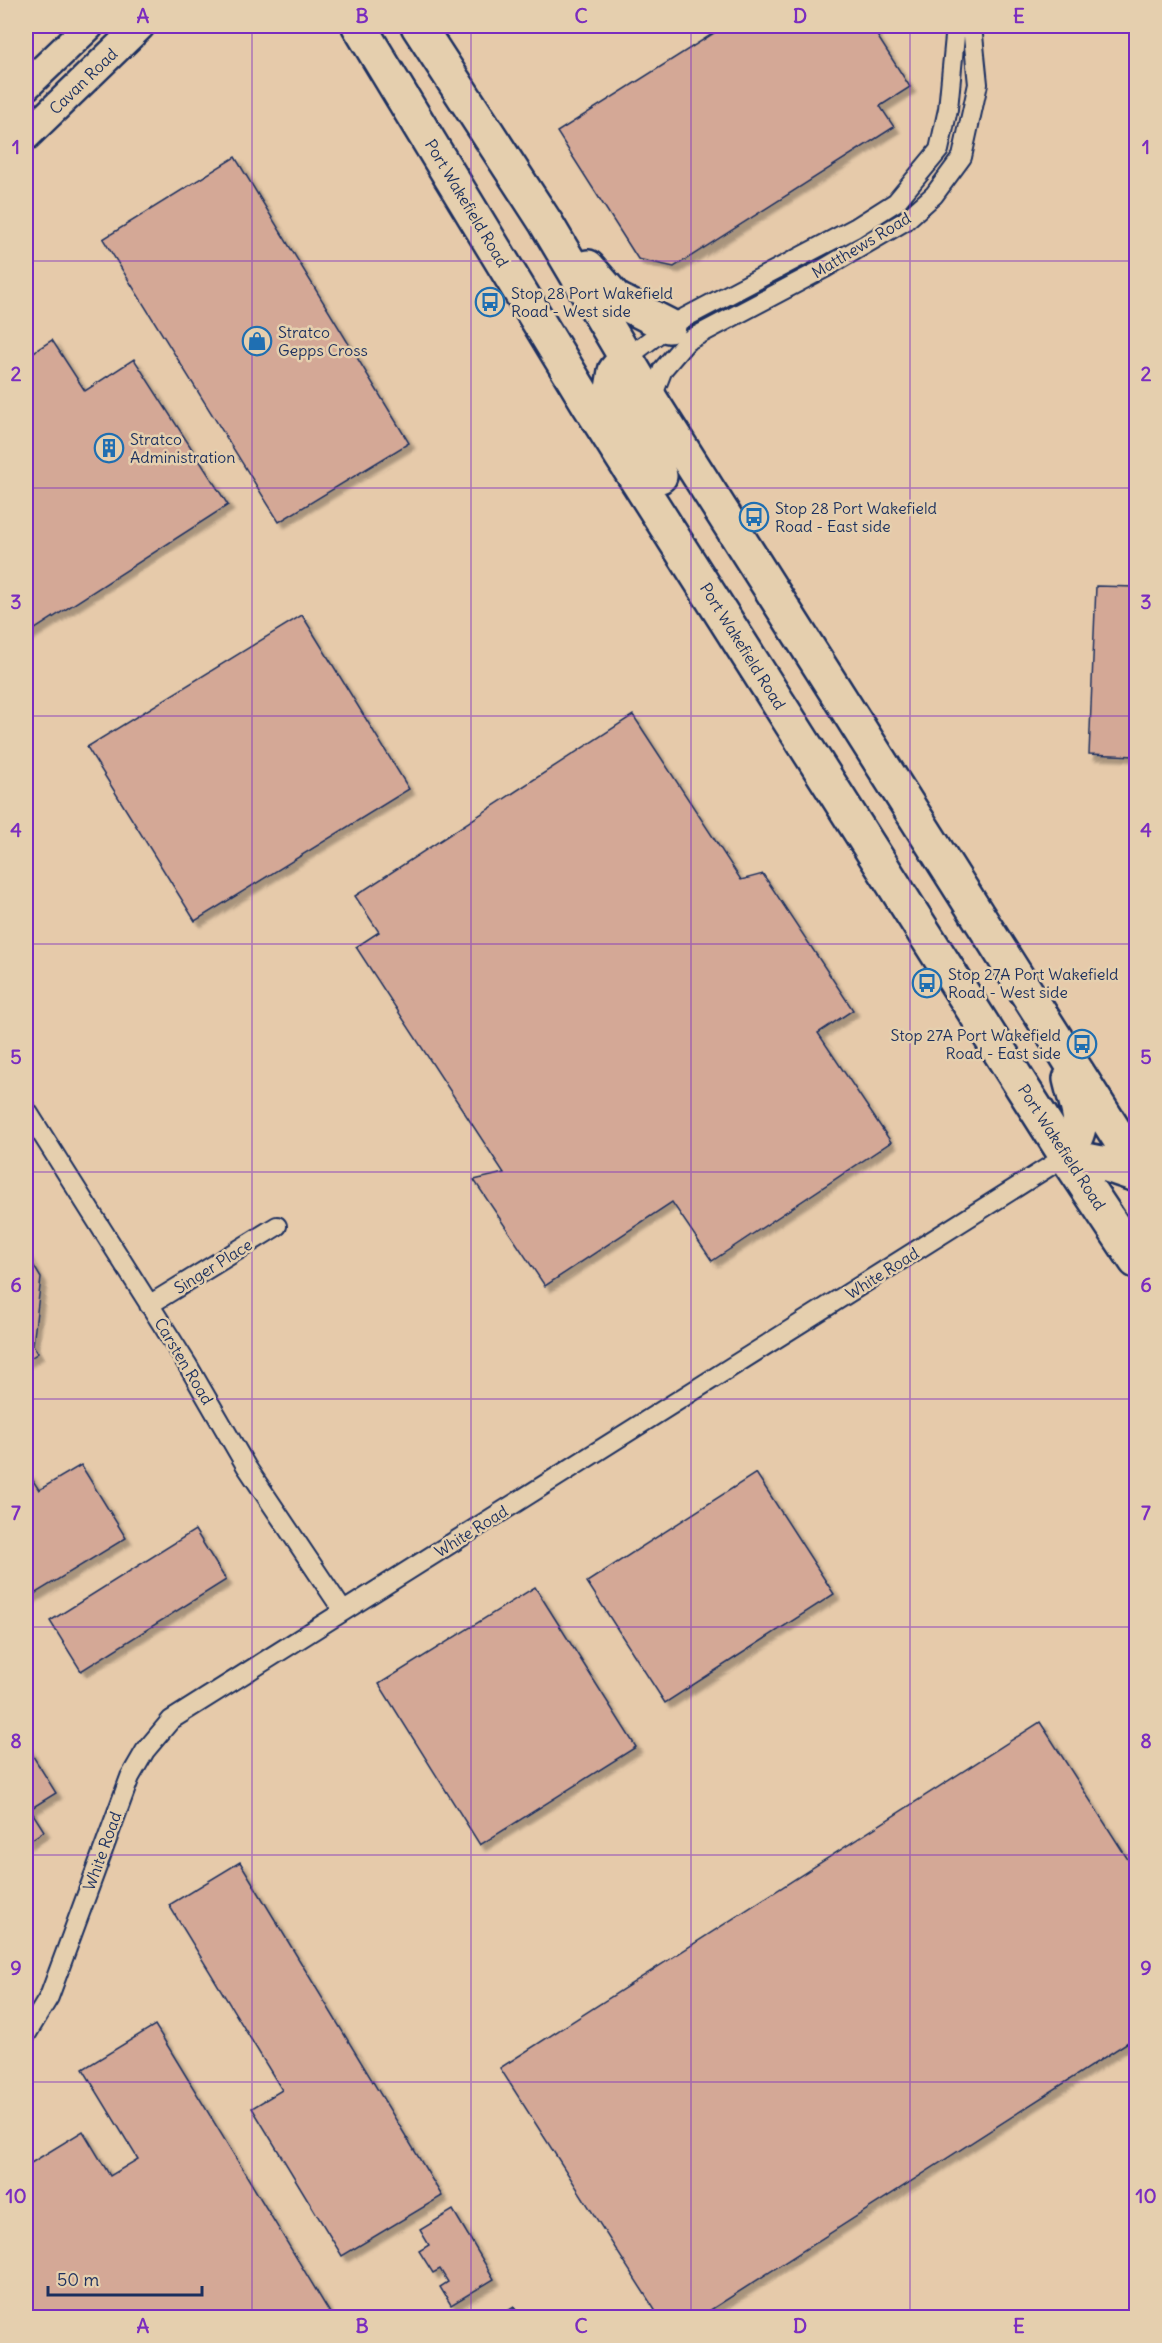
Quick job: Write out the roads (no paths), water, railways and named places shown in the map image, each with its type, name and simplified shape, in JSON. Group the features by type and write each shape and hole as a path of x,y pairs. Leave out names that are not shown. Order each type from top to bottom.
{"highway":[{"name":"Port Wakefield Road","path":"359,26 589,405 1066,1156 1137,1261"},
{"path":"420,31 546,223 625,360 1137,1165"},
{"path":"546,223 608,292 669,326"},
{"path":"625,360 615,371 612,389 672,498 674,536"},
{"path":"1064,1052 1081,1117 1080,1133 1066,1156 1101,1163 1137,1175"}],"main road":[{"path":"26,86 89,26"},
{"name":"Cavan Road","path":"26,136 140,26"}],"street":[{"name":"Matthews Road","path":"625,360 669,326 855,228 896,202 939,150 948,109 956,26"},
{"name":"Matthews Road","path":"651,400 663,369 687,341 825,268 905,221 934,195 962,157 978,84 972,26"},
{"name":"Carsten Road","path":"26,1109 149,1305 246,1466 343,1611"},
{"name":"White Road","path":"26,2035 49,1997 126,1786 145,1751 171,1720 1066,1156"},
{"name":"Singer Place","path":"149,1305 278,1226"}],"place":[{"name":"Stop 28 Port Wakefield Road - West side","path":"490,302"},
{"name":"Stratco Gepps Cross","path":"257,341"},
{"name":"Stratco Administration","path":"109,448"},
{"name":"Stop 28 Port Wakefield Road - East side","path":"754,517"},
{"name":"Stop 27A Port Wakefield Road - West side","path":"927,983"},
{"name":"Stop 27A Port Wakefield Road - East side","path":"1082,1044"}]}
